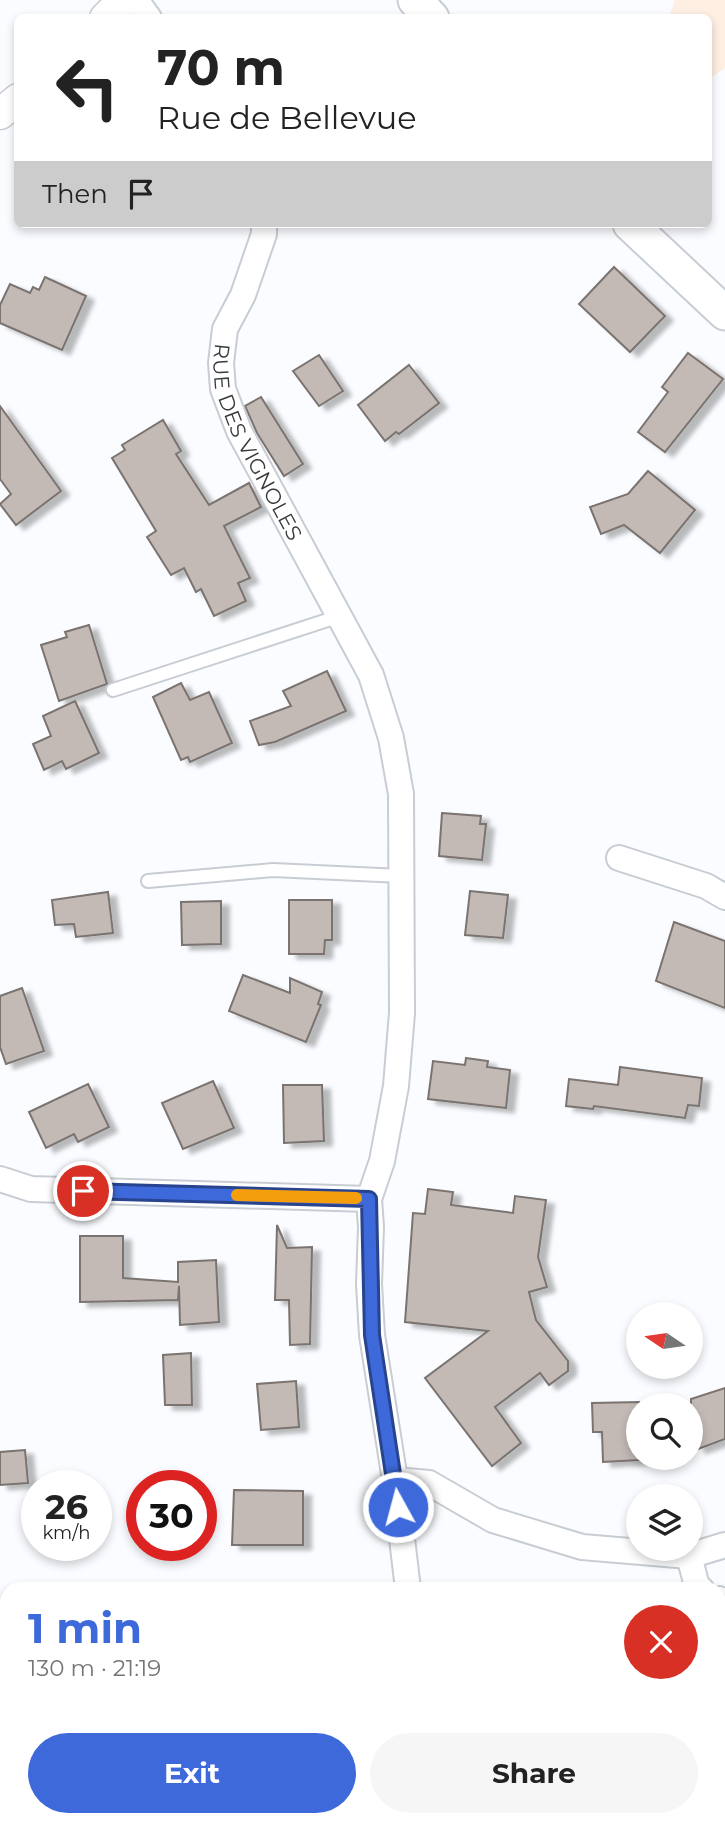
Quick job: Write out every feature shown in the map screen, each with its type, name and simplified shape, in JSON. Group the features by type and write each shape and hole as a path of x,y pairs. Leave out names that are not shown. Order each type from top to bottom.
{"main road":[{"path":"415,0 428,14"},
{"path":"634,228 725,313"}],"street":[{"path":"109,14 123,0"},
{"path":"0,114 14,102"},
{"name":"RUE DES VIGNOLES","path":"264,228 243,295 225,329 221,363 223,390 239,431 371,675 391,738 401,794 402,1013 396,1086 382,1161 369,1199 372,1335 395,1480 407,1582"},
{"path":"619,858 706,886 725,897"},
{"path":"0,1179 31,1189 369,1199"},
{"path":"395,1480 429,1483 492,1520 582,1547 626,1551"},
{"path":"703,1552 725,1545"},
{"path":"690,1561 696,1582"}],"lane":[{"path":"113,690 340,615"},
{"path":"148,881 273,870 401,876"}],"shaded area":[{"path":"675,0 725,0 725,68 712,77 712,14 670,14"}],"building":[{"path":"614,267 665,316 630,352 579,304"},
{"path":"45,277 86,296 62,350 0,323 0,305 10,284 30,293 33,287 39,290"},
{"path":"688,353 723,379 665,452 638,432 668,392 662,387"},
{"path":"319,355 343,391 319,406 293,371"},
{"path":"409,365 439,403 399,434 396,432 385,441 358,405"},
{"path":"261,397 303,464 284,476 257,433 245,406"},
{"path":"0,406 61,491 16,525 0,504 11,494 0,479"},
{"path":"163,420 181,451 176,454 209,505 249,483 261,507 224,526 250,578 238,583 246,601 214,616 201,589 196,592 184,568 171,575 147,537 156,531 112,458 125,450 122,445"},
{"path":"648,471 695,510 660,553 624,525 601,534 590,507 628,494"},
{"path":"89,625 107,684 59,701 41,645 67,637 65,632"},
{"path":"327,671 346,711 275,742 259,745 250,721 291,706 283,691"},
{"path":"181,683 190,700 209,692 232,743 190,762 188,757 181,760 153,697"},
{"path":"75,701 99,753 66,769 62,761 44,770 33,744 51,736 43,716"},
{"path":"442,813 481,816 480,824 486,824 482,860 439,856"},
{"path":"470,891 508,895 503,938 465,935"},
{"path":"108,892 113,933 76,937 74,924 55,925 52,900"},
{"path":"289,900 332,900 332,940 325,940 324,954 289,954"},
{"path":"221,901 221,944 182,945 181,902"},
{"path":"674,922 725,941 725,1008 656,981"},
{"path":"243,975 290,993 290,978 322,992 318,1004 321,1005 306,1042 229,1011"},
{"path":"22,988 44,1051 6,1064 0,1047 0,996"},
{"path":"466,1058 488,1061 487,1067 510,1070 506,1108 428,1099 433,1061 465,1065"},
{"path":"620,1067 702,1078 699,1106 688,1105 685,1118 594,1106 593,1109 566,1106 569,1079 618,1085"},
{"path":"213,1081 234,1128 183,1149 162,1103"},
{"path":"88,1084 109,1127 78,1142 74,1134 46,1148 29,1112"},
{"path":"283,1085 322,1085 324,1141 284,1143"},
{"path":"428,1189 453,1192 451,1205 513,1213 515,1196 546,1200 538,1257 547,1287 529,1292 536,1320 568,1361 568,1371 549,1385 540,1373 495,1407 521,1443 492,1466 425,1378 488,1331 405,1322 413,1213 425,1214"},
{"path":"277,1225 287,1248 312,1247 310,1344 290,1345 289,1300 275,1300"},
{"path":"80,1236 123,1236 123,1278 178,1282 178,1262 216,1260 219,1322 180,1325 179,1286 178,1300 80,1302"},
{"path":"191,1353 192,1405 165,1405 163,1355"},
{"path":"296,1381 299,1427 261,1430 257,1384"},
{"path":"725,1388 725,1439 703,1447 703,1395"},
{"path":"626,1402 626,1461 603,1462 602,1432 593,1432 592,1403"},
{"path":"25,1450 27,1470 21,1470 21,1484 0,1485 0,1452"},
{"path":"234,1490 303,1491 303,1545 232,1545"}],"slow traffic":[{"path":"237,1195 356,1198"}],"route":[{"path":"83,1191 369,1199 372,1227 369,1284 372,1335 398,1507"}]}
